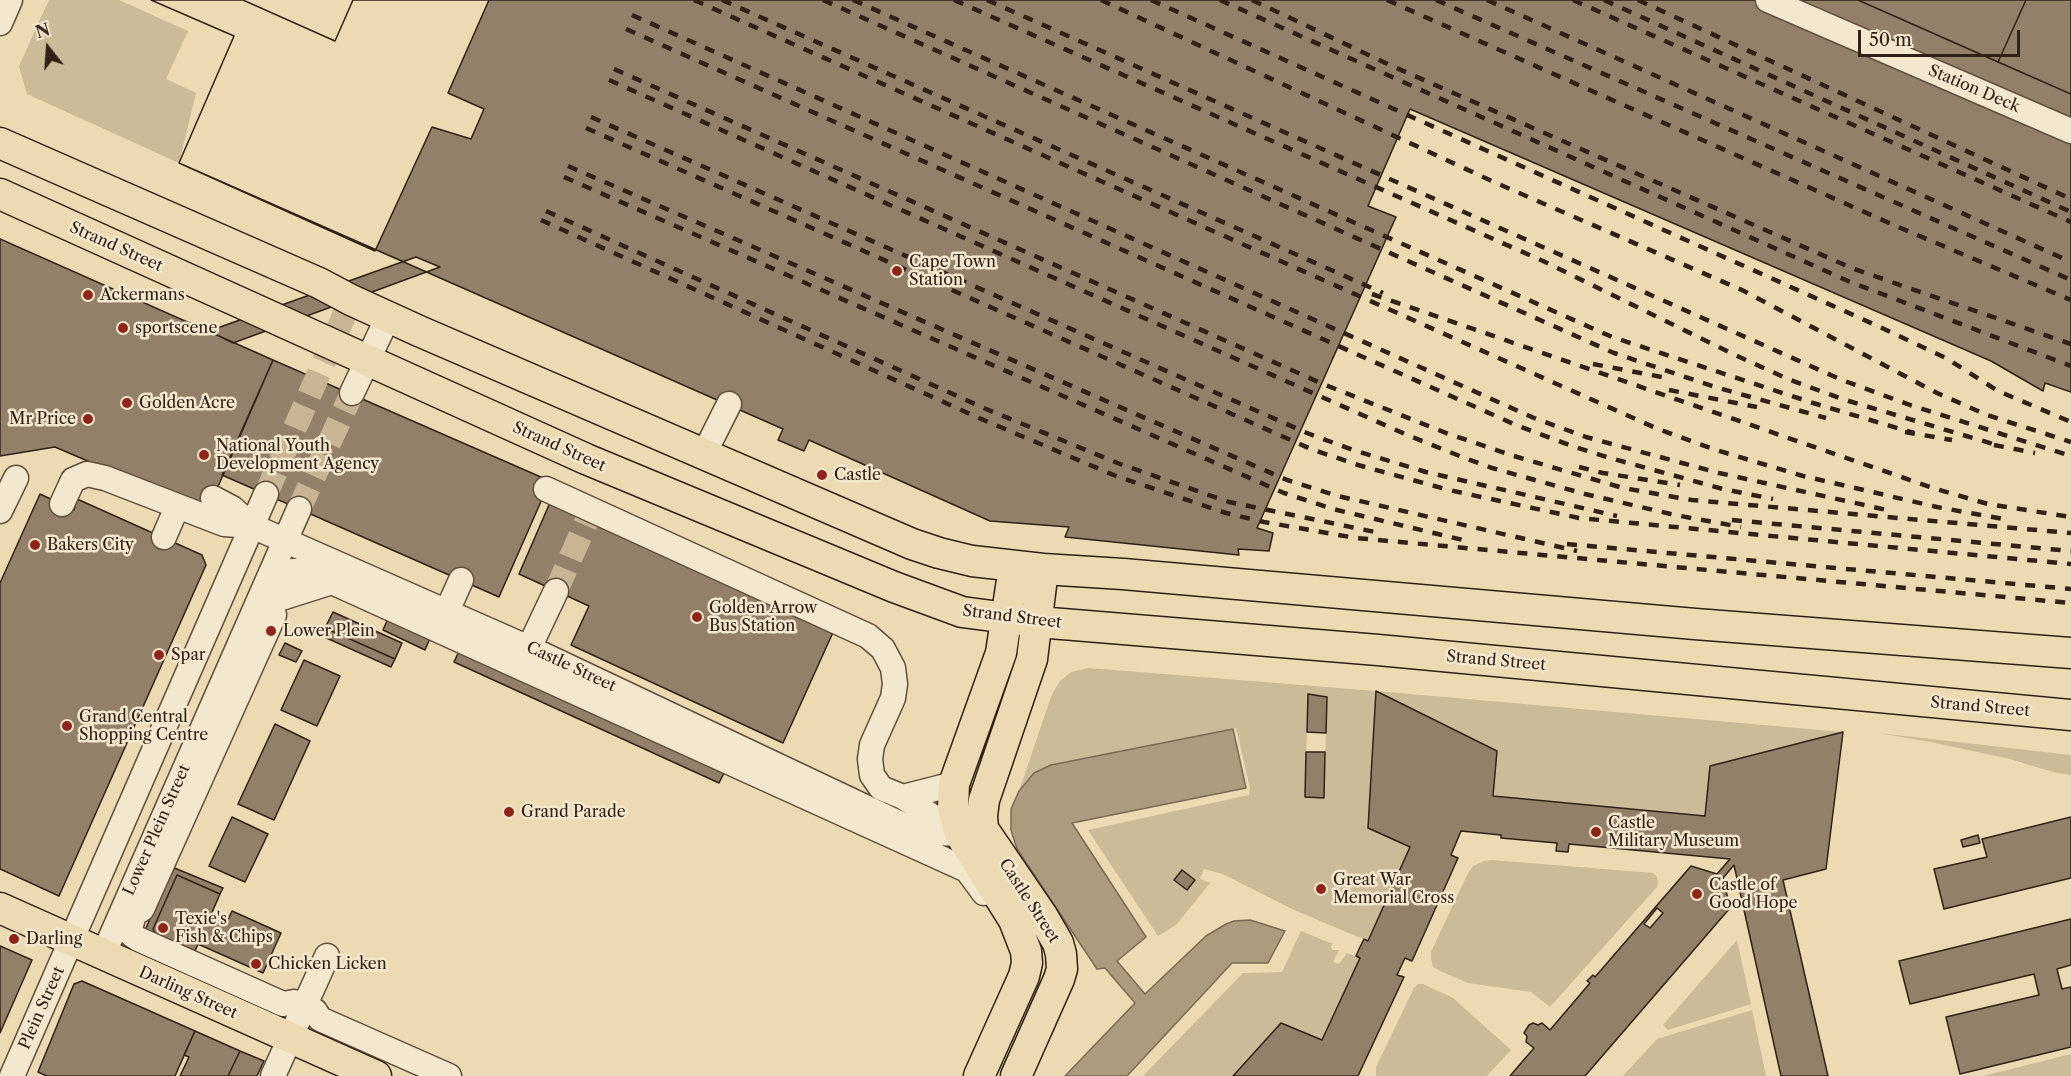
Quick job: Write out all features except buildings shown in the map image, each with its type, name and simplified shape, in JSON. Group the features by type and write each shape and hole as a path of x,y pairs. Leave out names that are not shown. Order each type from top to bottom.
{"main road":[{"path":"0,143 319,283 388,317 912,544 961,558 1029,568 2071,653"},
{"name":"Strand Street","path":"0,194 586,459 894,587 962,612 1038,622 1378,650 2071,715"},
{"path":"972,832 982,816 984,800 1032,659 1038,622 1029,568"},
{"name":"Castle Street","path":"1016,1076 1059,979 1062,969 1061,954 1058,943 1043,917 953,808 954,784 1001,653 1007,619 1029,568"},
{"name":"Castle Street","path":"972,832 1014,920 1026,951 1027,963 1024,976 979,1076"},
{"name":"Darling Street","path":"0,908 376,1076"}],"street":[{"path":"0,23 10,0"},
{"name":"Station Deck","path":"1768,0 2071,131"},
{"path":"352,393 388,317"},
{"path":"704,454 729,404"},
{"name":"Castle Street","path":"62,504 73,480 87,474 105,478 224,524 252,526 529,648 918,832 972,832"},
{"path":"0,512 16,478"},
{"path":"546,489 868,636 883,649 893,668 895,684 893,698 872,746 870,759 872,775 881,788 972,832"},
{"name":"Lower Plein Street","path":"71,940 266,494"},
{"path":"213,498 232,508 252,526"},
{"path":"164,537 177,507"},
{"name":"Lower Plein Street","path":"103,955 299,509"},
{"path":"449,1076 320,1019 315,1011 294,1002 283,1004 138,939 132,935 130,929 134,914 142,909 274,615 272,601 281,582 292,571 307,571 332,582 967,870 1021,948 1023,962 1006,1003 997,1005 988,1025 992,1035 975,1073 965,1076"},
{"path":"447,611 461,580"},
{"path":"529,648 556,591"},
{"path":"903,797 954,784"},
{"name":"Plein Street","path":"12,1076 71,940"},
{"path":"273,1076 327,956"}],"shaded area":[{"path":"49,0 119,0 188,31 166,79 196,93 179,163 27,94 19,66"},
{"path":"1089,668 1376,691 1368,828 1410,847 1368,941 1294,910 1223,874 1204,869 1200,879 1210,883 1176,925 1158,936 1088,830 1249,795 1250,788 1236,728 1051,765 1034,773 1019,791 1052,694 1060,681 1071,672","holes":["1308,694 1327,697 1324,798 1305,797"]},
{"path":"1376,691 1843,732 1710,766 1705,816 1493,796 1497,751"},
{"path":"1233,729 1246,788 1072,823 1146,937 1117,961 1145,994 1206,936 1226,924 1250,920 1285,931 1268,963 1232,963 1127,1076 1065,1076 1135,1003 1105,968 1097,969 1017,849 1011,830 1011,809 1019,791 1034,773 1051,765"},
{"path":"1878,733 2071,755 2071,775 2056,773 2010,759"},
{"path":"1492,860 1653,873 1658,883 1657,887 1550,1007 1531,992 1468,983 1433,967 1431,952 1467,875 1473,866"},
{"path":"1301,931 1333,944 1332,950 1339,950 1333,962 1339,964 1347,953 1360,958 1322,1040 1281,1023 1233,1076 1143,1076 1243,973 1282,972"},
{"path":"1737,940 1751,1004 1668,1030 1663,1025"},
{"path":"1418,984 1423,984 1453,998 1511,1050 1487,1076 1376,1076 1376,1067"},
{"path":"1752,1010 1766,1076 1623,1076 1657,1039"},
{"path":"2071,1054 2071,1076 1983,1076"}],"tunnel":[{"path":"266,494 351,300"},
{"path":"299,509 352,393"},
{"path":"556,591 592,509"}],"railway":[{"path":"694,0 1658,429 1716,450 1803,476 1937,507 2009,520"},
{"path":"722,0 1383,293"},
{"path":"823,0 1614,353 1715,387 1826,418"},
{"path":"853,0 1612,337 1813,403 1914,433"},
{"path":"954,0 1543,261 1788,379 1842,399 2000,446"},
{"path":"987,0 1842,380 1910,405 2071,456"},
{"path":"1101,0 1494,182 1742,290 1937,393 1987,415 2071,442"},
{"path":"1151,0 1880,327 1946,358 1998,391 2071,422"},
{"path":"1220,0 1848,281 2071,366"},
{"path":"1252,0 1392,66 1854,269 2071,344"},
{"path":"1387,0 1896,226 2071,300"},
{"path":"1436,0 2071,280"},
{"path":"1487,0 2071,262"},
{"path":"1573,0 2071,222"},
{"path":"1604,0 2071,212"},
{"path":"1638,0 2071,199"},
{"path":"632,15 1534,418 1586,437 1719,473 1887,510"},
{"path":"626,29 1516,425 1610,458 1723,489 1773,499"},
{"path":"614,69 1323,384 1446,433 1514,456 1623,488 1692,500 2071,533"},
{"path":"609,80 1405,434 1462,457 1492,468 1585,494 1675,515 1741,527"},
{"path":"591,117 1307,433 1353,450 1426,472 1617,516"},
{"path":"586,128 1311,449 1358,465 1449,490 1579,518 2071,564"},
{"path":"568,166 1287,480 1338,496 1577,551"},
{"path":"564,177 1284,493 1333,509 1463,540"},
{"path":"546,211 986,409 1120,464 1229,502 1380,533"},
{"path":"541,220 979,418 1116,476 1226,513 1356,538 2071,603"},
{"path":"1372,294 1936,489 1988,504 2071,517"},
{"path":"1593,364 1667,378"},
{"path":"1669,390 1757,407"},
{"path":"1905,432 1952,440"},
{"path":"1994,445 2035,453"},
{"path":"1579,467 1680,485"},
{"path":"1732,520 2071,551"},
{"path":"1567,544 2071,589"}],"place":[{"name":"Cape Town Station","path":"897,271"},
{"name":"Ackermans","path":"88,295"},
{"name":"sportscene","path":"123,328"},
{"name":"Golden Acre","path":"127,403"},
{"name":"Mr Price","path":"88,419"},
{"name":"National Youth Development Agency","path":"204,455"},
{"name":"Castle","path":"822,475"},
{"name":"Bakers City","path":"35,545"},
{"name":"Golden Arrow Bus Station","path":"697,617"},
{"name":"Lower Plein","path":"271,631"},
{"name":"Spar","path":"159,655"},
{"name":"Grand Central Shopping Centre","path":"67,726"},
{"name":"Grand Parade","path":"509,812"},
{"name":"Castle Military Museum","path":"1596,832"},
{"name":"Great War Memorial Cross","path":"1321,889"},
{"name":"Castle of Good Hope","path":"1697,894"},
{"name":"Texie's Fish & Chips","path":"163,928"},
{"name":"Darling","path":"14,939"},
{"name":"Chicken Licken","path":"256,964"}]}
